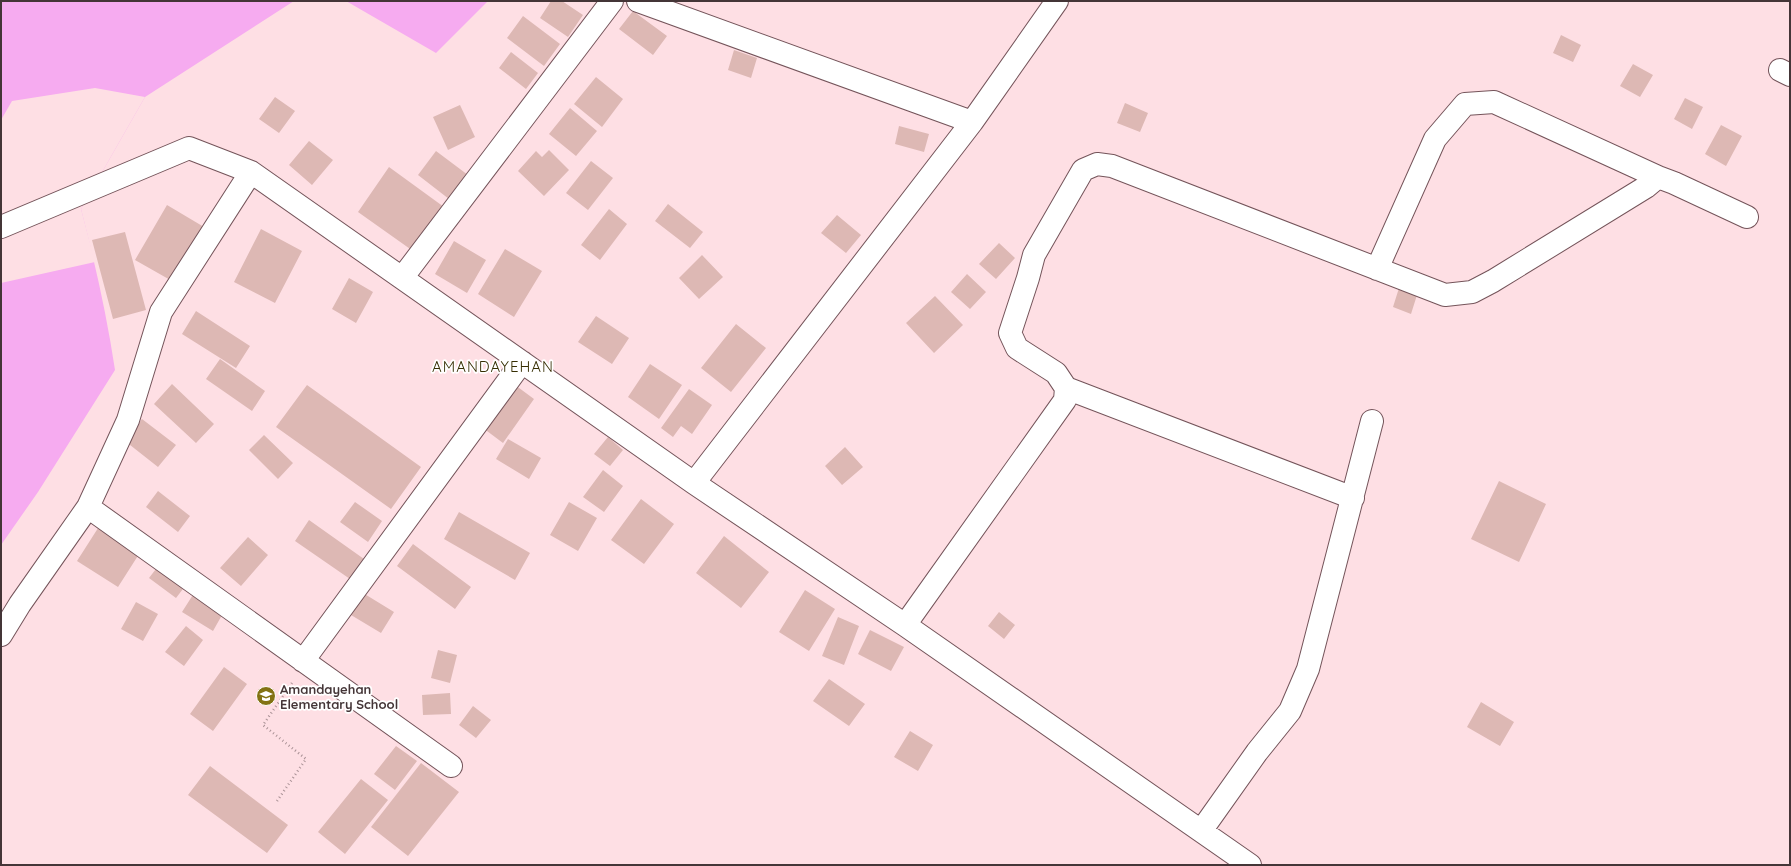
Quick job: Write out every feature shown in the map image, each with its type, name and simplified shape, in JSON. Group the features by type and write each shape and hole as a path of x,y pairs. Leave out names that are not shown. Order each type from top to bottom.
{"street":[{"path":"402,278 612,1"},
{"path":"638,1 972,122"},
{"path":"694,483 972,122 1056,1"},
{"path":"1377,269 1435,138 1465,104 1494,102 1747,217"},
{"path":"1,227 189,148 251,172 694,483 905,625 1250,865"},
{"path":"1352,498 1066,388 1056,373 1017,348 1010,333 1034,255 1082,170 1097,164 1112,166 1445,295 1472,292 1639,191 1658,177"},
{"path":"1,635 20,604 88,507 128,420 161,312 251,172"},
{"path":"303,661 522,362"},
{"path":"905,625 1065,400 1066,388"},
{"path":"1201,831 1258,752 1290,711 1308,669 1372,421"},
{"path":"88,507 451,766"}],"path":[{"path":"277,801 306,759 262,725 296,678 303,661"}],"shaded area":[{"path":"1,1 294,1 145,97 81,209 100,290 115,370 38,492 1,545"},
{"path":"346,1 488,1 436,53"}],"pier":[{"path":"95,88 145,97 81,209 95,262 1,283 1,120 12,101"}],"building":[{"path":"551,1 562,1 583,15 568,37 540,18"},
{"path":"633,11 667,36 653,55 619,29"},
{"path":"523,16 560,44 544,66 507,38"},
{"path":"1561,35 1581,45 1573,62 1553,53"},
{"path":"734,50 757,58 751,78 728,70"},
{"path":"511,52 538,73 526,89 499,68"},
{"path":"1633,64 1653,75 1640,97 1620,86"},
{"path":"596,77 623,99 602,127 574,104"},
{"path":"275,97 295,111 279,133 259,119"},
{"path":"1685,98 1703,107 1692,129 1674,119"},
{"path":"1125,103 1148,113 1140,132 1117,123"},
{"path":"460,105 475,137 448,150 433,117"},
{"path":"570,108 597,131 576,156 549,134"},
{"path":"1721,125 1742,136 1726,166 1705,154"},
{"path":"899,126 929,134 924,152 895,144"},
{"path":"309,141 333,160 312,185 289,165"},
{"path":"549,150 569,170 544,196 518,171 536,151 542,157"},
{"path":"436,151 468,175 449,199 418,175"},
{"path":"591,161 613,178 588,210 566,193"},
{"path":"389,167 444,207 413,251 358,212"},
{"path":"668,204 703,232 690,248 655,221"},
{"path":"167,205 204,227 172,281 135,260"},
{"path":"609,209 627,224 600,260 581,245"},
{"path":"837,215 861,235 846,253 821,233"},
{"path":"261,229 302,251 275,303 234,282"},
{"path":"125,232 146,310 113,319 92,240"},
{"path":"454,241 486,260 467,293 435,274"},
{"path":"999,243 1015,258 996,279 979,264"},
{"path":"505,249 542,271 514,317 478,294"},
{"path":"702,255 723,277 699,299 679,278"},
{"path":"967,274 986,292 970,309 951,292"},
{"path":"349,278 373,292 356,323 332,309"},
{"path":"1399,288 1417,295 1411,314 1393,307"},
{"path":"935,296 963,325 934,353 906,323"},
{"path":"196,311 250,346 236,368 182,334"},
{"path":"596,316 629,338 612,364 578,342"},
{"path":"736,324 766,348 731,392 701,368"},
{"path":"220,359 265,391 252,411 206,379"},
{"path":"650,364 682,385 659,419 628,397"},
{"path":"511,382 534,399 503,443 479,425"},
{"path":"172,384 214,424 196,443 154,404"},
{"path":"307,385 421,467 391,509 276,427"},
{"path":"689,389 712,405 692,434 681,426 673,437 661,428"},
{"path":"142,419 176,445 158,467 125,441"},
{"path":"264,435 293,463 278,479 249,450"},
{"path":"608,437 623,450 610,466 594,454"},
{"path":"508,439 541,458 529,479 496,459"},
{"path":"845,447 863,467 842,485 825,466"},
{"path":"603,470 623,486 604,512 583,497"},
{"path":"1499,481 1546,504 1519,562 1471,539"},
{"path":"158,491 190,516 178,532 146,507"},
{"path":"641,499 674,524 644,564 611,540"},
{"path":"355,502 382,521 368,542 340,522"},
{"path":"569,502 597,518 578,551 550,535"},
{"path":"459,512 530,553 515,580 444,539"},
{"path":"309,520 364,559 350,579 295,541"},
{"path":"100,525 141,551 118,587 77,561"},
{"path":"724,536 769,572 741,608 696,573"},
{"path":"248,537 268,555 241,586 220,568"},
{"path":"413,544 471,587 455,609 397,566"},
{"path":"159,565 186,585 176,598 149,578"},
{"path":"196,590 226,608 213,631 182,612"},
{"path":"805,590 835,609 809,651 779,632"},
{"path":"363,593 394,612 381,633 351,615"},
{"path":"136,602 158,614 143,641 121,629"},
{"path":"999,612 1015,625 1004,639 988,626"},
{"path":"838,617 859,626 844,665 822,656"},
{"path":"186,626 203,640 184,666 165,652"},
{"path":"870,630 904,647 891,671 858,654"},
{"path":"438,650 457,655 450,683 431,678"},
{"path":"224,667 247,684 213,731 190,714"},
{"path":"829,679 865,704 849,726 813,701"},
{"path":"450,693 451,714 423,715 422,695"},
{"path":"1481,702 1514,722 1500,746 1467,727"},
{"path":"473,706 491,720 476,738 459,725"},
{"path":"910,731 933,745 918,771 894,757"},
{"path":"396,746 417,761 395,790 374,774"},
{"path":"421,763 459,792 408,856 371,827"},
{"path":"210,766 288,825 267,853 188,795"},
{"path":"361,779 388,800 345,854 318,832"}],"place":[{"name":"Amandayehan Elementary School","path":"266,696"}],"district":[{"name":"AMANDAYEHAN","path":"493,367"}]}
